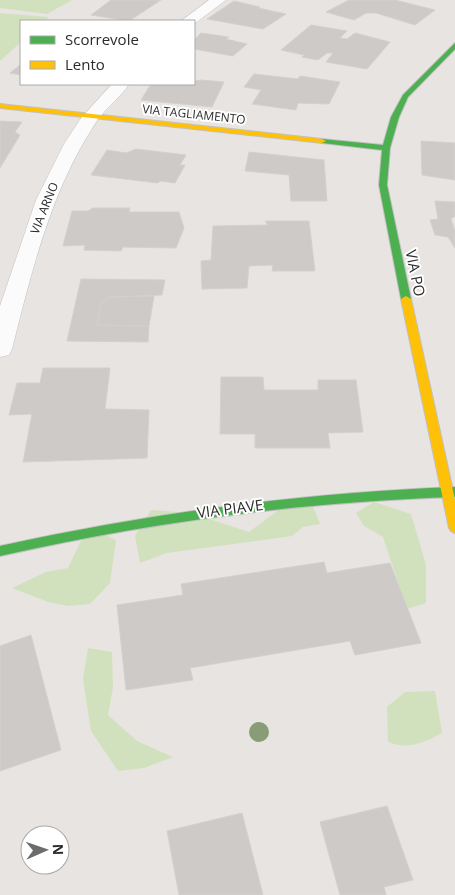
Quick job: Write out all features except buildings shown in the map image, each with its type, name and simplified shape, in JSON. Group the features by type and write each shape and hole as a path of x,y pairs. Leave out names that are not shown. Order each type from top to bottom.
{"street":[{"path":"189,20 219,0"},
{"name":"VIA PO","path":"455,45 405,96 395,117 386,148 383,185 451,492 455,528"},
{"name":"VIA ARNO","path":"0,349 19,274 66,156 91,116 119,85"},
{"name":"VIA TAGLIAMENTO","path":"0,106 386,148"},
{"name":"VIA PIAVE","path":"5,546 114,524 234,506 338,496 451,492"}],"green space":[{"path":"0,0 72,0 47,14 0,8"},
{"path":"0,13 49,17 45,20 20,20 20,43 0,61"},
{"path":"311,501 320,524 303,527 292,536 167,553 140,563 135,536 151,510 191,513 249,532 284,506"},
{"path":"374,502 411,514 426,565 426,603 407,609 383,537 364,526 356,513"},
{"path":"101,533 116,540 110,583 90,604 68,606 48,602 12,588 46,572 68,568 81,541"},
{"path":"88,648 112,652 113,687 108,715 137,741 173,757 144,768 118,771 91,731 83,679"},
{"path":"435,691 442,733 416,744 403,745 388,742 387,707 405,692"}],"traffic: fast":[{"path":"406,299 383,185 386,148 395,117 405,96 455,45"},
{"path":"322,141 386,148"},
{"path":"0,551 113,527 226,509 340,498 455,492"}],"traffic: slow":[{"path":"0,106 322,141"},
{"path":"406,299 455,528"}]}
